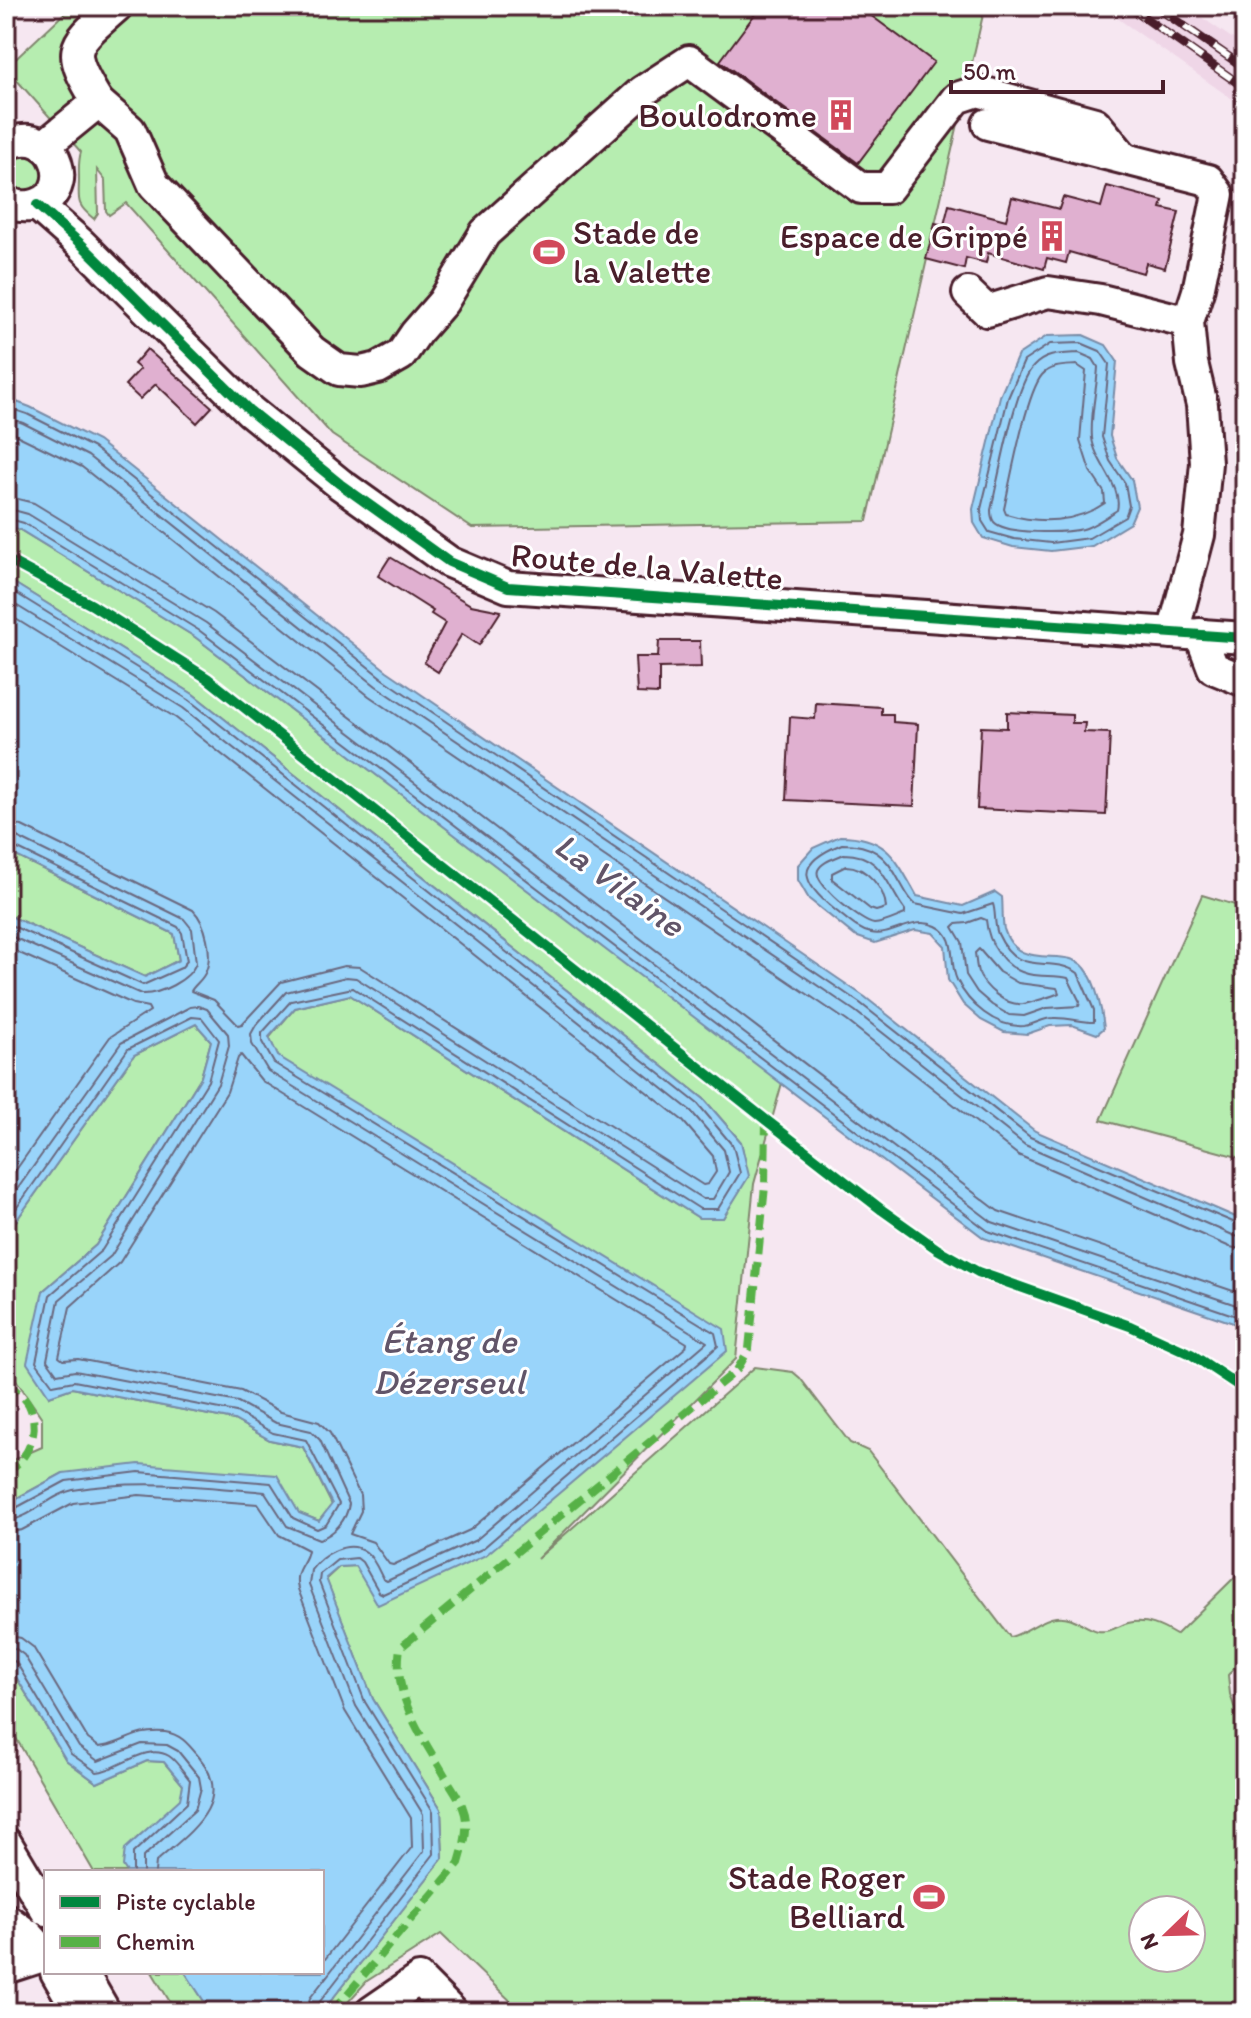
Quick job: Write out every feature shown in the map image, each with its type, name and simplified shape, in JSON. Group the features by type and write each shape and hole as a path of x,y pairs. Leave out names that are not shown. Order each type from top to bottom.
{"street":[{"path":"117,6 80,40 76,61 98,102 130,130 154,185 312,351 339,370 361,372 378,368 401,355 443,302 485,233 643,91 689,61 861,188 888,188 957,98 978,91 1095,123 1123,157"},
{"path":"44,146 98,102"},
{"path":"988,124 1208,180 1218,194 1198,291 1188,322 1192,363 1202,405 1206,463 1187,633 1213,668 1245,681"},
{"path":"6,145 27,139 44,146 53,154 58,165 59,180 54,191 37,205 23,207 6,200"},
{"name":"Route de la Valette","path":"37,205 262,420 340,484 449,562 508,587 1245,638"},
{"path":"968,293 987,311 1048,292 1101,300 1188,322"},
{"path":"6,1843 44,1907"},
{"path":"6,1919 29,1936 44,1953"},
{"path":"6,1968 44,1956"},
{"path":"57,1974 79,2012"},
{"path":"83,1974 105,2012"},
{"path":"371,2012 419,1979 452,2012"}],"shaded area":[{"path":"1100,6 1185,6 1245,47 1245,108"}],"green space":[{"name":"Stade de la Valette","path":"72,6 985,6 867,521 472,528 332,435 126,203 109,215 106,211 105,180 97,170 98,213 94,219 84,209 79,197 81,152 6,68"},
{"path":"30,153 46,167 40,194 6,189 6,161"},
{"path":"6,525 20,530 195,637 782,1083 754,1184 736,1359 537,1559 755,1367 793,1372 800,1378 850,1443 868,1451 1010,1637 1056,1617 1073,1619 1098,1631 1128,1623 1148,1623 1176,1635 1245,1567 1245,1655 1228,1675 1230,1694 1245,1739 1245,2012 522,2012 441,1934 367,1981 339,2012 322,2012 443,1858 441,1809 373,1699 326,1579 339,1567 355,1566 278,1056 269,1038 295,1008 350,995 699,1218 723,1218 748,1176 741,1142 704,1099 193,694 6,578"},
{"path":"6,851 174,934 179,960 145,977 6,914"},
{"path":"1202,895 1245,908 1245,1159 1101,1120"},
{"path":"196,1024 211,1041 201,1077 96,1245 43,1291 49,1396 72,1388 234,1420 270,1440 303,1447 332,1505 319,1521 299,1513 63,1473 6,1504 6,1463 42,1447 42,1418 6,1365 6,1235 134,1055"},
{"path":"6,1660 66,1760 97,1783 147,1761 164,1762 183,1785 182,1796 175,1807 143,1832 126,1851 126,1870 93,1870 6,1721"},
{"path":"153,1974 186,1974 211,2012 176,2012"}],"water":[{"path":"1083,335 1106,345 1117,361 1110,436 1117,458 1132,480 1137,507 1130,523 1092,546 1051,551 1013,547 983,538 974,523 973,509 1000,396 1018,355 1047,336"},
{"name":"La Vilaine","path":"6,398 98,441 387,671 865,997 1035,1131 1245,1221 1245,1327 984,1238 195,637 20,530 6,525"},
{"name":"Étang de Dézerseul","path":"6,578 193,694 704,1099 741,1142 749,1176 723,1218 699,1218 350,995 295,1008 269,1037 278,1056 724,1329 727,1351 486,1555 378,1605 355,1566 339,1567 326,1578 373,1699 441,1809 443,1858 322,2012 211,2012 186,1974 324,1974 324,1870 126,1870 123,1866 125,1849 180,1799 183,1785 164,1762 147,1761 97,1783 66,1760 6,1660 6,1504 63,1473 139,1464 277,1475 299,1513 319,1521 332,1504 303,1447 270,1440 234,1420 72,1388 49,1396 27,1363 43,1291 96,1245 201,1077 211,1041 196,1024 134,1055 6,1235 6,914 145,977 179,960 174,934 6,851"},
{"path":"840,836 869,840 888,852 917,896 963,906 995,892 1002,897 1004,929 1011,943 1020,951 1066,958 1077,961 1085,968 1095,988 1104,1028 1097,1034 1072,1025 1050,1026 1027,1034 1004,1032 981,1020 963,1004 948,980 945,946 933,933 915,930 875,943 855,936 809,899 798,880 798,865 813,848"}],"building":[{"name":"Boulodrome","path":"761,6 858,6 934,62 858,163 720,61"},
{"name":"Espace de Grippé","path":"1107,186 1163,201 1161,208 1179,212 1165,268 1146,263 1143,273 1069,252 1066,263 1047,258 1044,269 988,253 986,263 966,258 964,269 926,259 935,223 944,225 949,205 1006,220 1012,197 1059,209 1063,197 1101,207"},
{"path":"147,349 212,407 197,423 156,384 140,399 125,385 140,369 134,364"},
{"path":"390,557 471,605 501,611 479,645 462,634 438,672 424,663 445,623 431,614 433,611 378,576"},
{"path":"659,641 700,641 701,667 659,668 659,694 637,693 635,657 658,657"},
{"path":"816,703 881,707 881,714 893,714 893,722 918,724 914,806 786,800 790,717 815,719"},
{"path":"1007,712 1072,715 1072,723 1085,723 1084,732 1110,733 1106,815 977,809 981,727 1007,728"}],"railway":[{"path":"1128,6 1245,88"},
{"path":"1155,6 1245,68"}],"marked path":[{"path":"332,2012 459,1863 464,1843 466,1821 462,1805 420,1734 405,1701 399,1666 400,1648 737,1370 749,1349 765,1186 766,1120"},
{"path":"6,1382 27,1402 34,1425 27,1452 6,1472"}],"cycle path":[{"path":"37,205 81,244 250,411 340,484 449,562 508,587 1245,638"},
{"path":"6,559 92,605 207,678 766,1120 937,1249 978,1272 1130,1326 1191,1354 1245,1390"}],"place":[{"name":"Boulodrome","path":"841,115"},
{"name":"Espace de Grippé","path":"1052,236"},
{"name":"Stade de la Valette","path":"549,252"},
{"name":"Stade Roger Belliard","path":"929,1897"}]}
